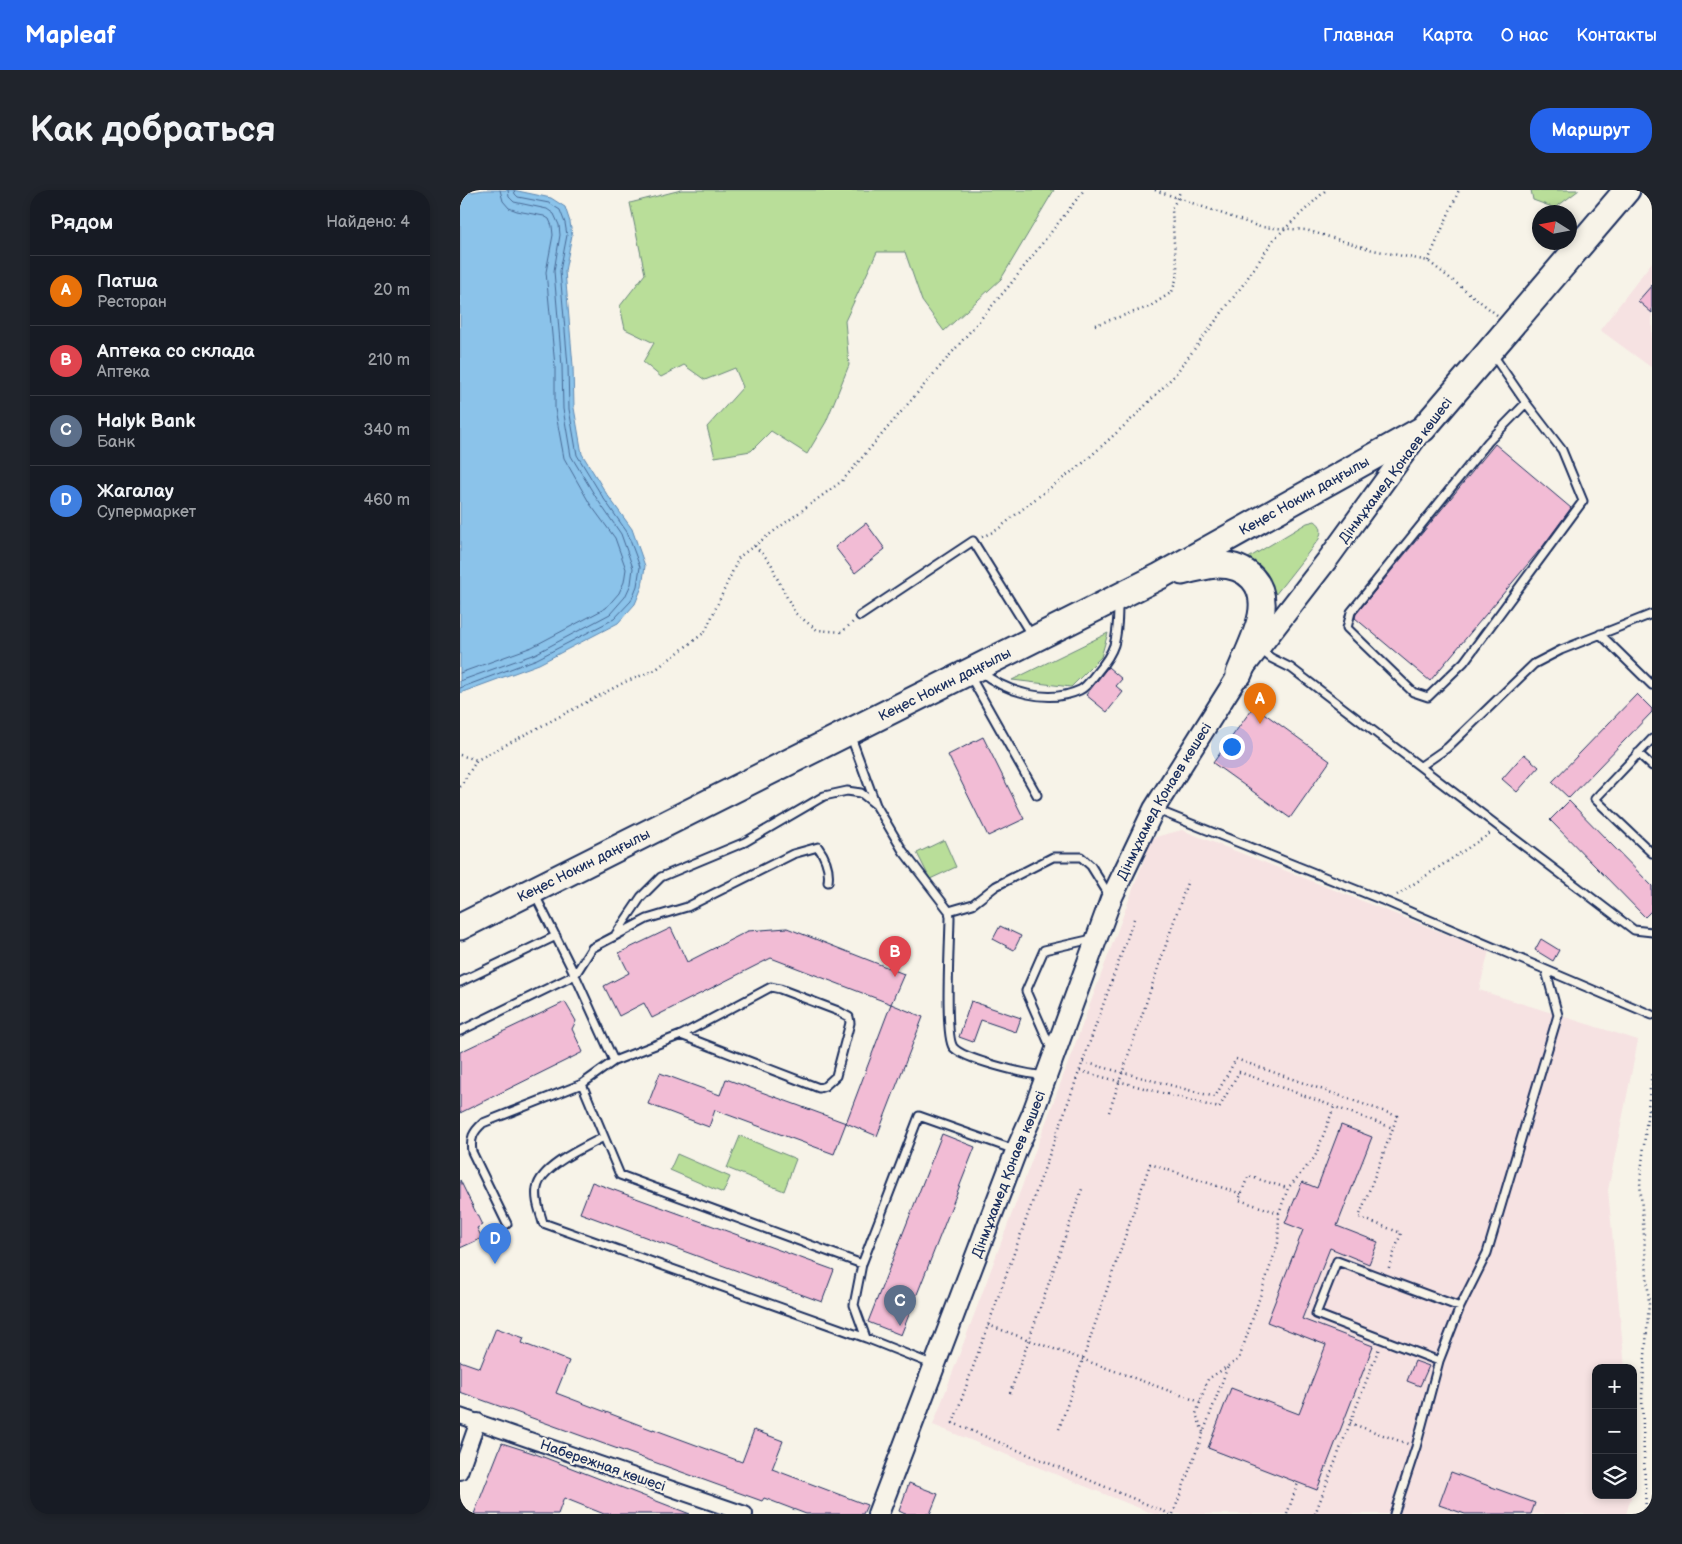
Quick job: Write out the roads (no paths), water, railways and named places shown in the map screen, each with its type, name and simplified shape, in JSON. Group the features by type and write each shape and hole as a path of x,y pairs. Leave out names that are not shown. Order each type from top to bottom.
{"highway":[{"name":"Дінмұхамед Қонаев көшесі","path":"1422,429 1627,190"},
{"name":"Кеңес Нокин даңғылы","path":"460,927 1160,576 1422,429"},
{"path":"1160,576 1214,565 1224,565 1240,569 1257,583 1260,588 1261,617 1239,674"}],"street":[{"name":"Дінмұхамед Қонаев көшесі","path":"878,1514 1046,1075 1111,898 1154,809 1239,674 1328,559 1422,429"},
{"name":"Набережная көшесі","path":"460,1416 745,1514"},
{"path":"460,1472 478,1421"}],"lane":[{"path":"1490,351 1562,450 1583,501 1464,662 1428,697 1413,692 1347,628 1351,612 1488,442 1526,403"},
{"path":"860,616 973,541 1034,639"},
{"path":"972,670 1011,690 1035,696 1064,696 1082,690 1102,666 1113,646 1118,622 1118,596"},
{"path":"1421,766 1446,748 1534,664 1561,650 1652,614"},
{"path":"1600,634 1652,685"},
{"path":"1259,648 1271,658 1291,668 1634,930 1652,932"},
{"path":"972,670 1038,795"},
{"path":"849,732 876,805 903,851 949,911 948,1002 950,1040 953,1047 981,1061 1033,1075 1046,1075"},
{"path":"1652,739 1595,799 1652,852"},
{"path":"1638,753 1652,766"},
{"path":"615,936 641,897 661,877 745,842 824,796 847,791 861,793 876,805"},
{"path":"1154,809 1387,902 1652,1015"},
{"path":"460,1031 575,975 592,948 647,919 687,907 793,854 818,847 824,854 830,872 828,882"},
{"path":"949,911 973,904 996,886 1053,857 1081,856 1091,866 1111,898"},
{"path":"532,891 575,975 614,1061"},
{"path":"460,982 556,936"},
{"path":"1054,1053 1026,991 1044,950 1097,938"},
{"path":"1394,1514 1416,1447 1439,1361 1460,1307 1487,1253 1558,1015 1546,971"},
{"path":"507,1224 472,1152 470,1140 474,1131 483,1123 582,1084 614,1061 681,1035 771,988 788,992 838,1011 849,1017 850,1024 836,1076 825,1086 819,1088 681,1035"},
{"path":"582,1084 620,1175 862,1264"},
{"path":"866,1338 854,1305 862,1264 919,1116 1016,1151"},
{"path":"604,1137 566,1157 548,1170 538,1186 537,1204 543,1222 866,1338 935,1365"},
{"path":"1439,1361 1316,1314 1337,1261 1460,1307"}],"water":[{"path":"484,190 513,190 551,198 565,207 572,235 565,271 573,366 574,408 582,454 606,493 632,529 645,566 642,587 635,604 618,623 539,664 460,693 460,194"}],"place":[{"name":"Патша","path":"1260,724"},
{"name":"Аптека со склада","path":"895,977"},
{"name":"Жагалау","path":"495,1264"},
{"name":"Halyk Bank","path":"900,1326"}]}
